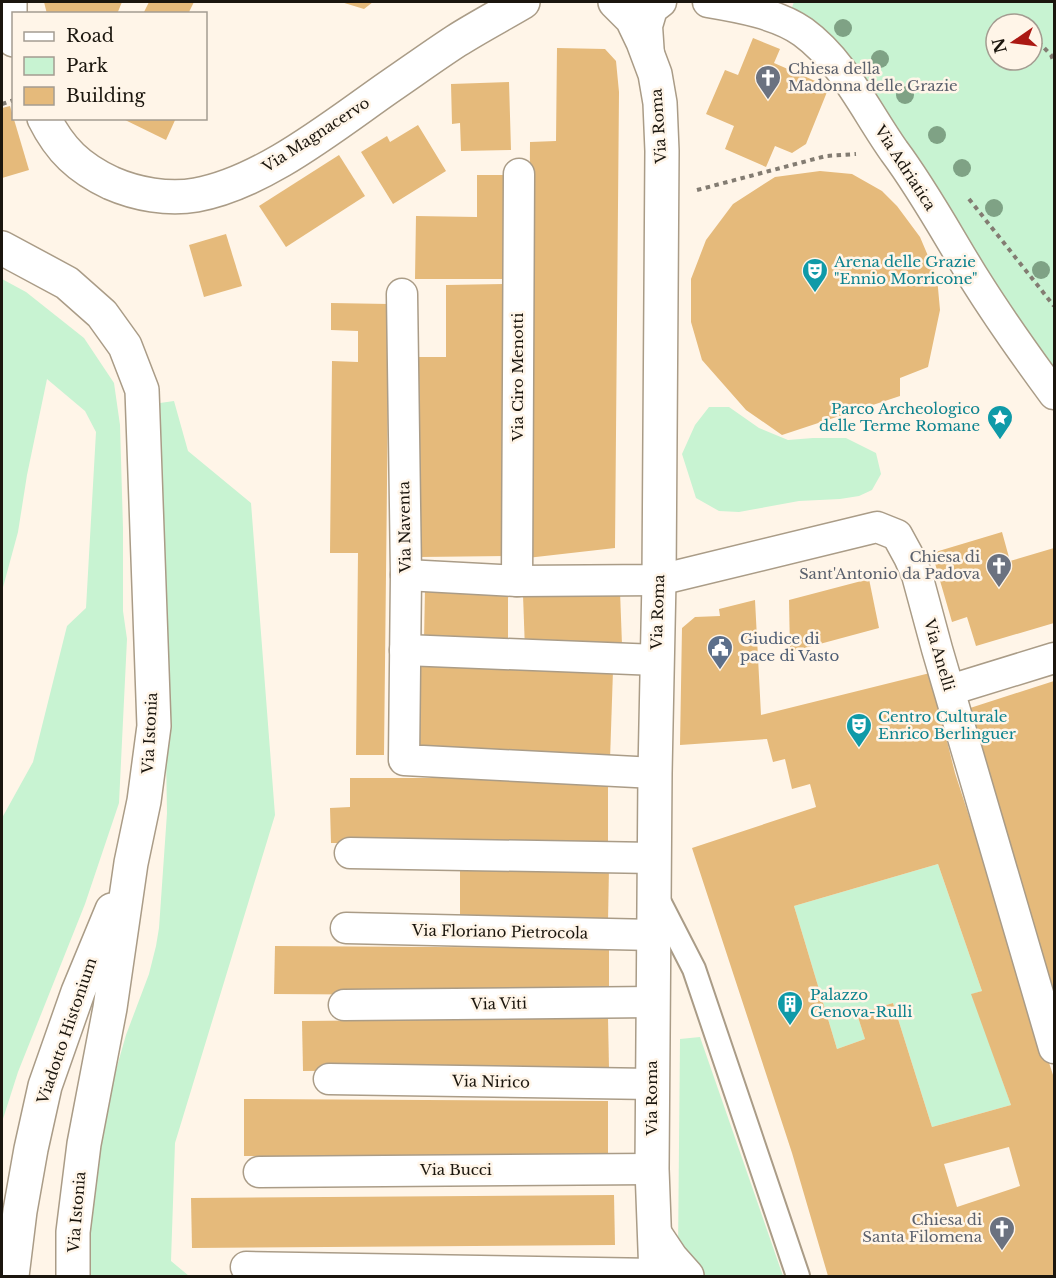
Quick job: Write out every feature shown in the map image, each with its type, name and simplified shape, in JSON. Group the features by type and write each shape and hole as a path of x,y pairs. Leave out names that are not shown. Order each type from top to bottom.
{"street":[{"path":"10,2 12,28"},
{"name":"Via Magnacervo","path":"45,120 70,156 94,175 120,187 144,194 169,197 193,196 218,190 237,183 293,154 457,41 523,2"},
{"name":"Via Roma","path":"615,2 632,19 649,57 660,103 662,200 660,580 655,773 652,1169 655,1234 666,1276"},
{"path":"649,57 647,26 652,9 661,2"},
{"name":"Via Adriatica","path":"708,2 781,20 802,32 827,53 853,86 898,155 1014,340 1054,394"},
{"name":"Via Ciro Menotti","path":"517,580 519,174"},
{"name":"Via Istonia","path":"2,248 68,283 102,314 125,346 142,390 154,726 110,1008 84,1144 73,1232 73,1276"},
{"name":"Via Naventa","path":"402,294 406,575 404,760 655,773"},
{"name":"Via Anelli","path":"406,575 517,580 660,580 877,527 897,535 916,575 1054,1048"},
{"path":"405,650 657,660"},
{"path":"950,690 1054,658"},
{"path":"350,853 654,858"},
{"name":"Viadotto Histonium","path":"12,1276 25,1180 45,1086 78,992 131,863"},
{"path":"654,891 694,969 798,1276"},
{"name":"Via Floriano Pietrocola","path":"346,928 654,934"},
{"name":"Via Viti","path":"344,1005 653,1002"},
{"name":"Via Nirico","path":"329,1079 652,1084"},
{"name":"Via Bucci","path":"259,1172 652,1169"},
{"path":"246,1267 666,1276"}],"path":[{"path":"1044,48 1054,62"},
{"path":"662,200 826,156"}],"green space":[{"path":"794,2 1054,2 1054,369 1014,313 954,215 855,64 789,15"},
{"path":"2,279 26,292 84,338 114,383 120,425 123,611 127,639 119,803 85,904 18,1072 2,1122 2,818 33,762 67,626 86,608 96,432 85,411 47,379 18,532 2,591"},
{"path":"174,401 188,451 251,503 275,815 175,1143 171,1261 189,1276 82,1276 100,1126 126,1035 149,974 159,928 167,813 160,403"},
{"path":"709,407 729,407 759,428 788,440 846,438 876,453 881,474 872,490 859,496 799,501 739,512 719,511 696,498 682,454 695,425"},
{"path":"938,864 982,991 972,994 1011,1105 932,1127 893,1003 857,1014 865,1039 837,1049 794,906"},
{"path":"700,1037 783,1276 702,1276 678,1252 680,1039"}],"building":[{"path":"44,2 122,2 118,12 46,12"},
{"path":"149,2 194,2 189,12 144,12"},
{"path":"341,2 373,2 364,9"},
{"name":"Chiesa della Madonna delle Grazie","path":"753,38 780,49 774,63 829,87 806,144 792,153 775,146 766,167 725,149 734,126 706,114 725,70 738,75"},
{"path":"557,48 605,49 616,61 619,92 615,548 527,558 530,142 556,141"},
{"path":"509,82 511,150 461,151 460,123 452,124 451,84"},
{"path":"10,106 12,120 14,120 29,170 2,178 2,108"},
{"path":"125,120 175,120 166,140"},
{"path":"418,125 446,171 393,204 361,152 387,136 390,142"},
{"path":"339,155 365,196 286,247 259,206"},
{"name":"Arena delle Grazie \"Ennio Morricone\"","path":"820,171 852,174 882,191 897,206 920,237 937,277 940,310 928,367 900,378 900,396 782,435 746,410 702,360 691,322 691,279 706,240 733,204 775,177"},
{"path":"477,175 506,175 505,279 415,279 416,216 477,217"},
{"path":"226,234 242,286 204,297 189,245"},
{"path":"504,284 507,556 419,557 417,357 446,357 446,285"},
{"path":"331,303 389,304 384,755 356,755 358,553 330,553 332,361 358,362 358,331 331,330"},
{"name":"Chiesa di Sant'Antonio da Padova","path":"1002,532 1010,561 1054,548 1054,623 976,646 967,617 952,622 932,553"},
{"path":"869,579 879,628 790,652 789,600"},
{"path":"425,589 508,590 508,642 424,641"},
{"path":"620,591 622,645 525,650 523,595"},
{"name":"Palazzo Genova-Rulli","path":"755,600 761,715 930,673 955,773 1054,1078 1054,1276 828,1276 792,1153 692,848 816,807 810,784 792,789 785,759 773,762 767,739 680,745 682,628 695,617 720,616 719,609","holes":["938,864 982,991 971,994 1011,1105 932,1127 893,1003 857,1014 865,1039 837,1049 794,906","1009,1147 1020,1186 957,1207 944,1164"]},
{"path":"420,663 613,670 610,760 417,753"},
{"path":"1054,681 1054,1003 967,709"},
{"path":"350,778 608,778 608,843 331,843 330,808 350,807"},
{"path":"460,867 609,868 608,921 460,920"},
{"path":"275,946 609,948 609,996 274,994"},
{"path":"608,1018 609,1068 303,1071 302,1021"},
{"path":"244,1099 608,1101 608,1157 244,1156"},
{"path":"614,1195 615,1245 192,1248 191,1198"}],"place":[{"name":"Chiesa della Madonna delle Grazie","path":"768,101"},
{"name":"Arena delle Grazie \"Ennio Morricone\"","path":"815,294"},
{"name":"Parco Archeologico delle Terme Romane","path":"1000,441"},
{"name":"Chiesa di Sant'Antonio da Padova","path":"999,589"},
{"name":"Giudice di pace di Vasto","path":"720,671"},
{"name":"Centro Culturale Enrico Berlinguer","path":"859,749"},
{"name":"Palazzo Genova-Rulli","path":"790,1027"},
{"name":"Chiesa di Santa Filomena","path":"1002,1252"}]}
